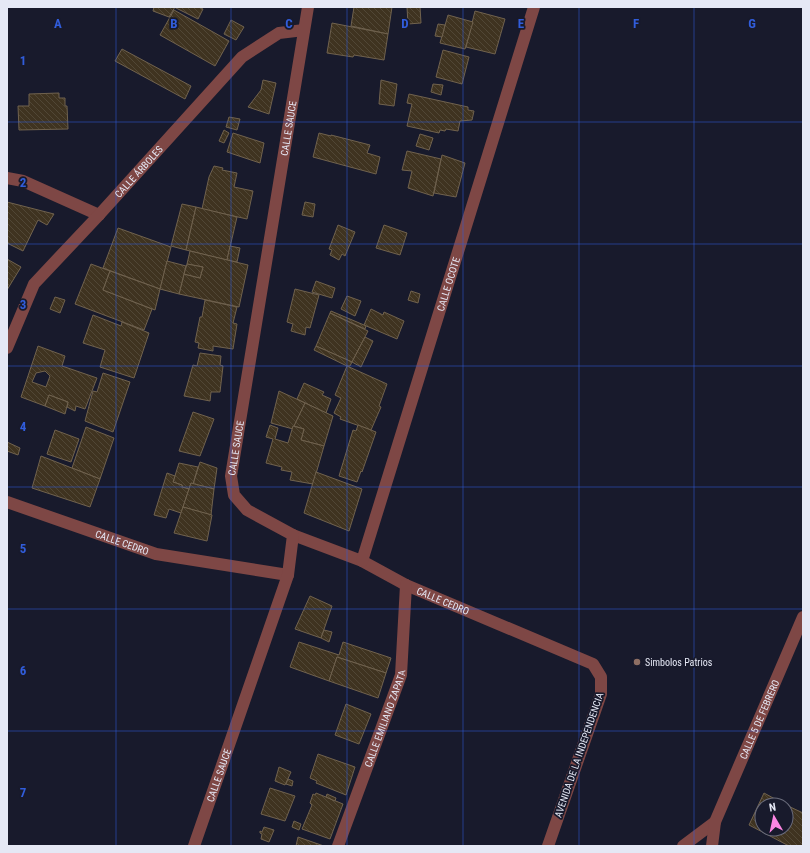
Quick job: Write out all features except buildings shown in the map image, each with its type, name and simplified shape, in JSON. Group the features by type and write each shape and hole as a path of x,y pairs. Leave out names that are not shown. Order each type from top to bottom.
{"street":[{"name":"CALLE SAUCE","path":"194,846 288,575 294,535 247,510 234,495 231,476 308,7"},
{"name":"CALLE OCOTE","path":"362,560 534,7"},
{"name":"CALLE ÁRBOLES","path":"7,348 34,284 99,215 242,57 279,34 304,30"},
{"path":"7,178 23,181 99,215"},
{"name":"CALLE CEDRO","path":"7,502 156,554 288,575"},
{"name":"CALLE CEDRO","path":"294,535 362,560 406,586 593,664"},
{"name":"CALLE EMILIANO ZAPATA","path":"338,846 401,675 406,586"},
{"name":"CALLE 5 DE FEBRERO","path":"715,822 803,617"},
{"name":"AVENIDA DE LA INDEPENDENCIA","path":"548,846 601,694 601,678 593,664"},
{"path":"683,846 715,822"},
{"path":"712,846 715,822"}],"place":[{"name":"Simbolos Patrios","path":"637,662"}]}
